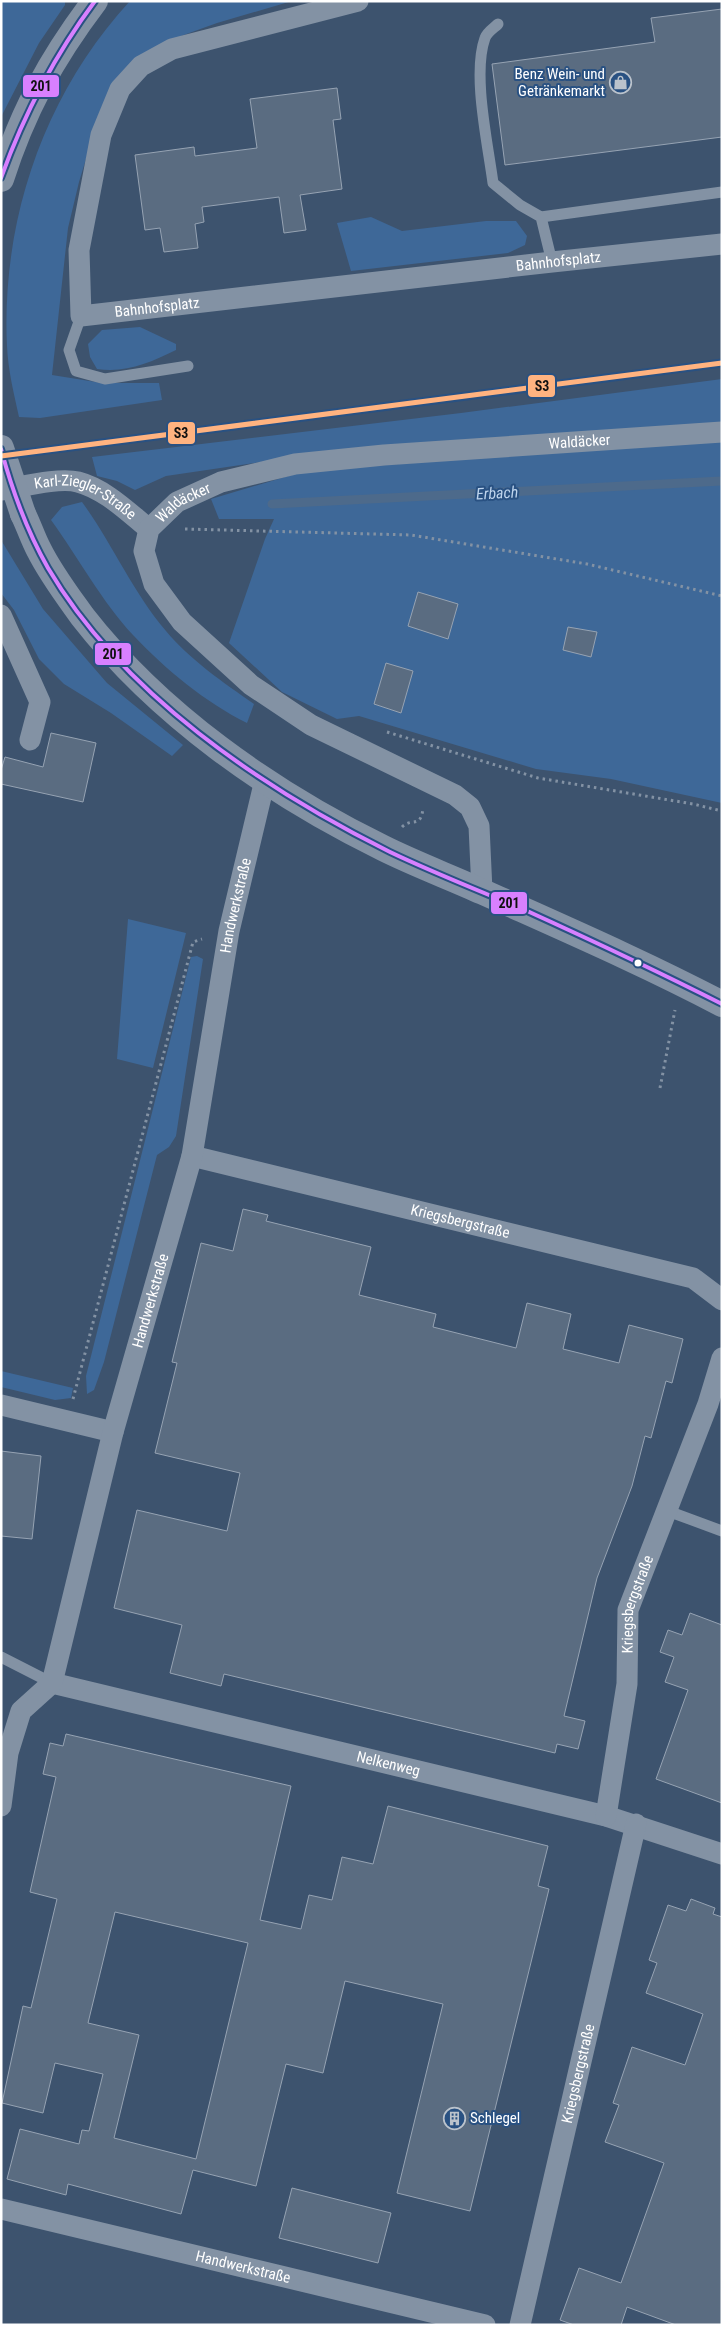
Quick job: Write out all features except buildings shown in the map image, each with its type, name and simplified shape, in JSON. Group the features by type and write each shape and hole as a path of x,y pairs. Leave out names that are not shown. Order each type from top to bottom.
{"street":[{"path":"1,179 13,141 39,84 69,35 95,1"},
{"path":"81,316 79,250 101,135 120,89 141,66 172,49 358,1"},
{"name":"Bahnhofsplatz","path":"81,316 722,244"},
{"name":"Waldäcker","path":"482,891 479,826 470,807 455,795 311,724 251,685 182,622 154,584 144,551 149,528 177,502 221,482 295,464 384,455 722,432"},
{"name":"Karl-Ziegler-Straße","path":"1,448 23,514 39,551 62,590 104,644 145,688 192,727 265,780 317,812 383,848 482,891 722,1004"},
{"name":"Karl-Ziegler-Straße","path":"1,490 77,481 97,490 149,528"},
{"path":"1,615 40,702 30,740"},
{"name":"Handwerkstraße","path":"52,1683 113,1432 192,1156 229,931 265,780"},
{"name":"Kriegsbergstraße","path":"192,1156 693,1278 722,1300"},
{"name":"Kriegsbergstraße","path":"606,1816 627,1684 628,1610 665,1510 715,1406 722,1358"},
{"path":"1,1405 113,1432"},
{"path":"1,1806 8,1752 22,1712 52,1683"},
{"name":"Nelkenweg","path":"52,1683 606,1816 636,1824 722,1854"},
{"name":"Kriegsbergstraße","path":"520,2325 636,1824"},
{"name":"Handwerkstraße","path":"1,2209 485,2325"}],"lane":[{"path":"498,24 486,36 480,60 482,102 493,183 520,205 541,217 722,192"},
{"path":"541,217 552,262"},
{"path":"81,316 69,350 76,372 105,379 188,366"},
{"path":"665,1510 722,1531"},
{"path":"1,1657 52,1683"}],"path":[{"path":"149,528 411,535 587,564 722,596"},
{"path":"379,730 538,778 693,804 722,811"},
{"path":"383,848 405,823 418,822 422,817 424,807 418,804"},
{"path":"68,1421 193,942 229,931"},
{"path":"660,1088 675,1010 685,985"}],"shaded area":[{"path":"65,1 65,5 39,43 1,117 1,2"},
{"path":"130,1 292,1 217,23 181,36 102,106 79,182 68,228 52,375 102,383 159,383 162,400 40,418 19,417 7,346 7,299 12,252 21,206 34,162 52,118 74,77 100,37"},
{"path":"371,217 402,231 486,221 516,221 527,236 525,245 508,253 351,271 337,223"},
{"path":"140,327 176,344 176,350 138,366 118,370 97,369 90,357 88,344 102,330"},
{"path":"722,379 722,425 309,455 166,476 135,490 117,481 97,476 92,457 461,413"},
{"path":"722,440 722,803 611,779 536,769 359,716 337,719 282,692 229,643 265,539 274,519 219,519 211,499 305,471"},
{"path":"82,502 143,600 166,631 196,661 254,704 247,723 201,695 172,673 133,635 111,608 51,520 62,507"},
{"path":"1,540 43,609 107,683 183,745 172,756 111,713 64,684 39,659 14,610 1,593"},
{"path":"128,919 186,933 153,1068 117,1059"},
{"path":"197,956 203,959 176,1136 169,1147 157,1155 104,1362 94,1390 87,1394 86,1376 191,957"},
{"path":"1,1371 73,1388 71,1398 55,1400 1,1387"}],"waterway":[{"name":"Erbach","path":"272,504 722,481"}],"transit line":[{"name":"201","path":"1,178 41,86 66,43 95,1"},
{"name":"S3","path":"1,456 722,363"},
{"name":"201","path":"1,449 15,495 33,540 48,568 79,614 115,657 155,696 199,733 245,767 293,798 342,827 390,852 550,921 722,1004"}],"place":[{"name":"Benz Wein- und Getränkemarkt","path":"621,83"},
{"name":"Schlegel","path":"454,2118"}]}
